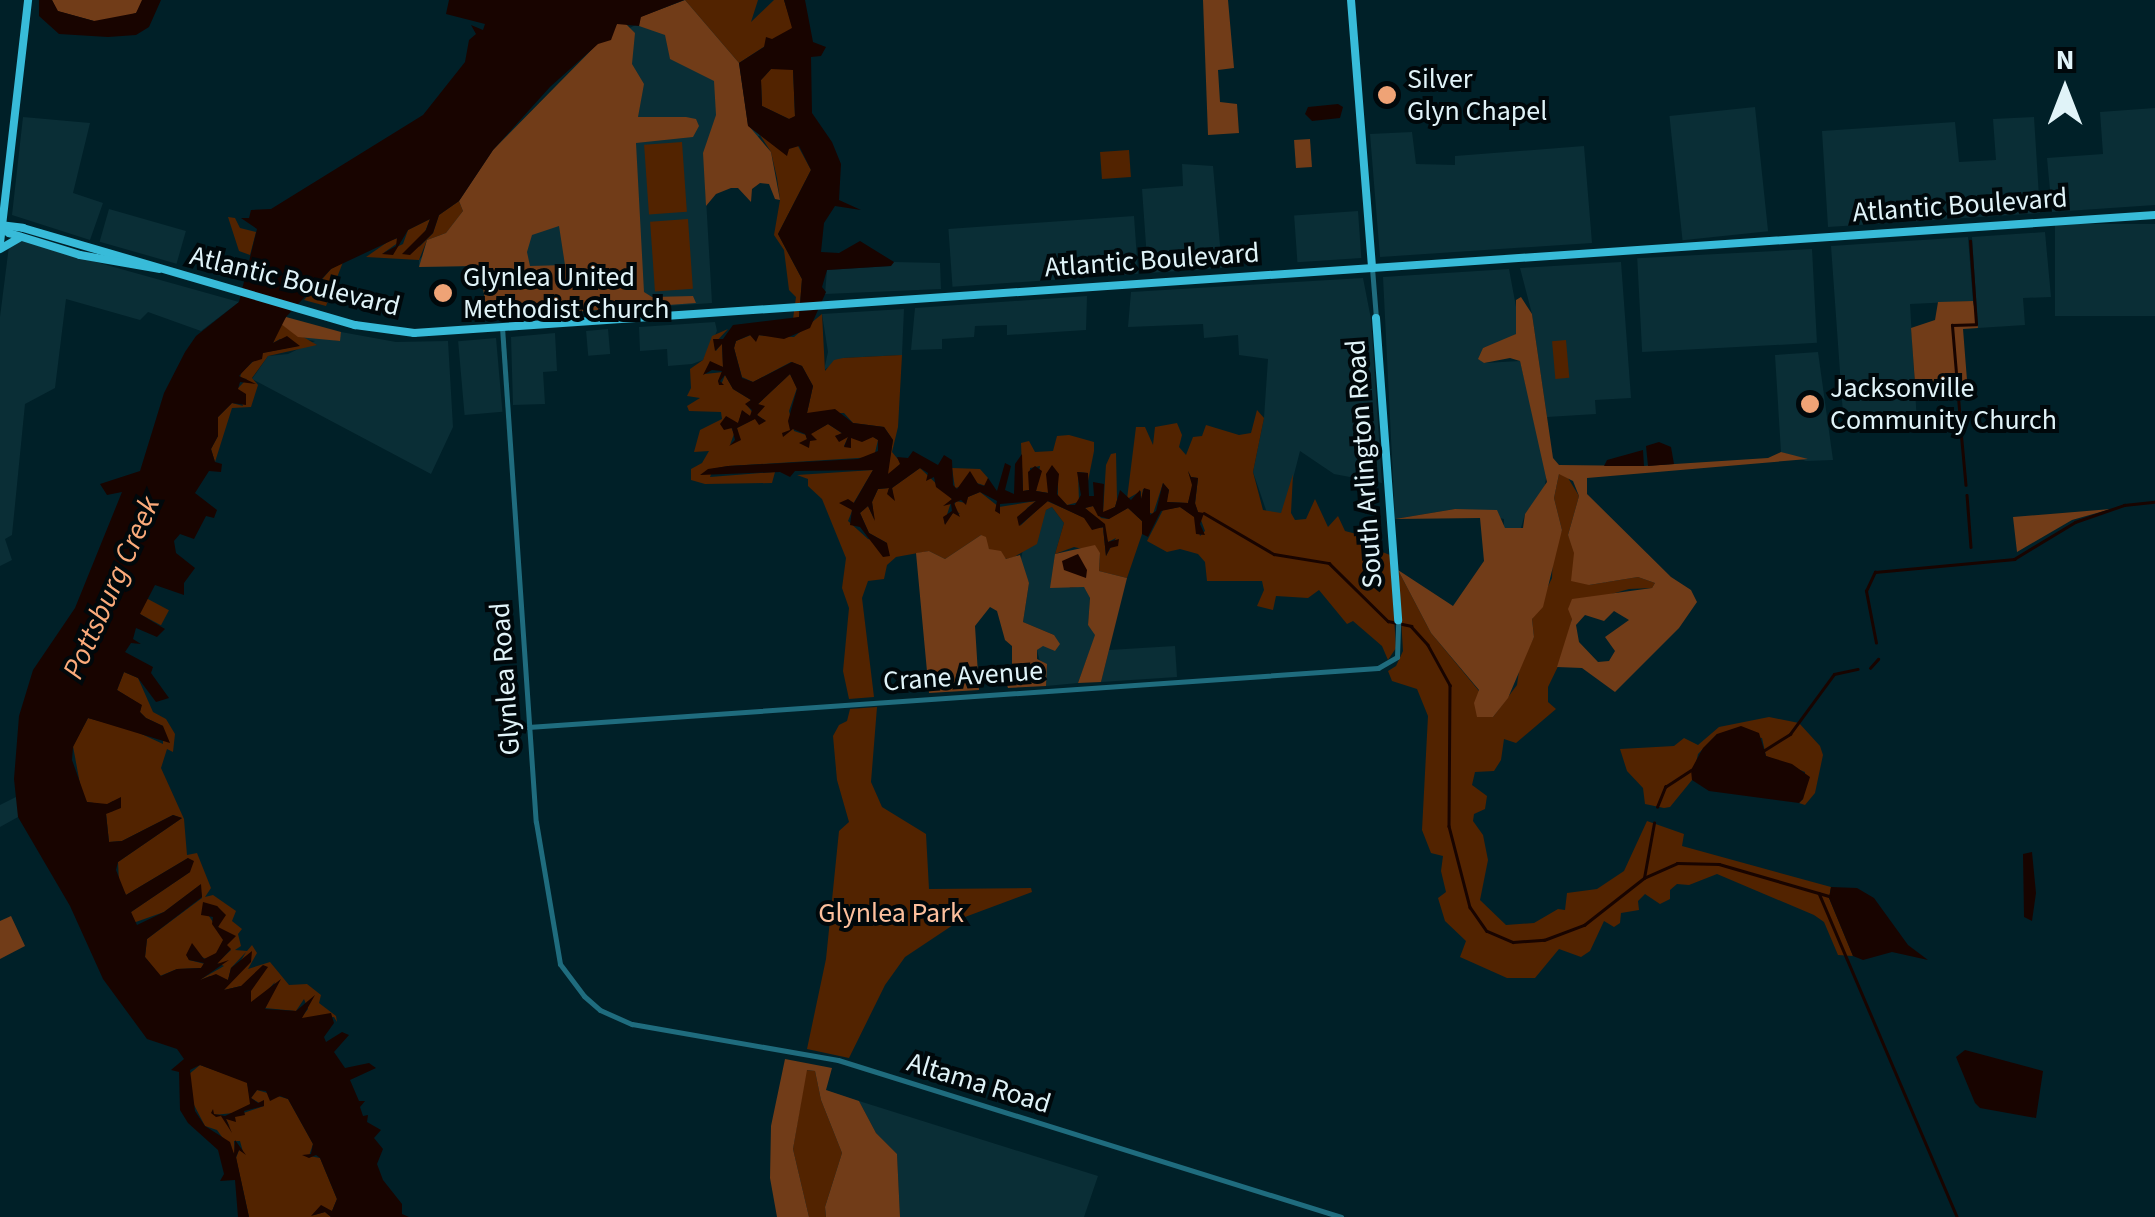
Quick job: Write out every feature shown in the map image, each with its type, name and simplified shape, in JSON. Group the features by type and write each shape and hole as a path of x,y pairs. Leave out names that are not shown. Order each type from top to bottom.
{"main road":[{"path":"20,237 0,246 28,0"},
{"path":"1350,0 1372,268"},
{"path":"0,203 6,191"},
{"name":"Atlantic Boulevard","path":"1,226 23,228 304,311 401,333 2155,215"},
{"name":"Atlantic Boulevard","path":"1,226 20,237 113,263 160,269"},
{"name":"South Arlington Road","path":"1376,318 1398,624"}],"street":[{"name":"South Arlington Road","path":"1372,268 1376,318"},
{"name":"Glynlea Road","path":"502,327 536,822 560,964 600,1010"},
{"name":"South Arlington Road","path":"1397,657 1398,624"},
{"name":"Crane Avenue","path":"528,727 1378,668 1397,657"},
{"name":"Altama Road","path":"600,1010 649,1028 838,1060 1340,1217"}],"shaded area":[{"path":"52,0 142,0 143,5 136,13 113,21 94,21 57,11"},
{"path":"685,0 739,63 748,125 760,135 705,181 712,303 488,318 481,276 474,266 419,267 419,260 463,211 459,201 598,44"},
{"path":"685,0 739,63 748,125 771,152 780,200 775,199 769,184 760,183 752,189 751,202 738,188 731,188 716,194 706,206 703,153 716,115 714,81 670,59 665,35 639,26 640,17"},
{"path":"1203,0 1228,0 1234,68 1218,70 1220,102 1237,104 1239,133 1208,135"},
{"path":"617,24 626,24 635,33 632,64 644,84 638,117 686,117 696,119 699,126 693,137 636,143 644,292 652,297 693,296 696,303 488,318 481,276 474,266 419,267 427,240 446,233 463,211 459,201 493,150","holes":["559,226 565,265 530,266 527,252 532,235"]},
{"path":"1755,107 1768,231 1683,240 1669,116"},
{"path":"2155,108 2155,205 2052,212 2047,158 2103,154 2100,112"},
{"path":"23,117 90,123 73,193 103,203 90,240 12,215"},
{"path":"2034,117 2040,213 1828,227 1822,131 1955,122 1959,162 1996,160 1993,119"},
{"path":"1412,132 1416,164 1455,165 1455,156 1584,146 1592,243 1380,257 1370,134"},
{"path":"1310,139 1312,167 1296,168 1294,140"},
{"path":"1182,164 1213,166 1222,268 1148,273 1142,189 1183,186"},
{"path":"109,209 186,231 177,264 100,242"},
{"path":"1358,211 1361,258 1297,262 1294,215"},
{"path":"1134,216 1138,274 952,287 948,229"},
{"path":"2055,224 2155,224 2155,316 2055,316"},
{"path":"2045,232 2051,297 2023,298 2025,325 1978,328 1972,237"},
{"path":"1968,237 1973,301 1910,304 1917,423 1844,428 1831,246"},
{"path":"10,238 239,302 201,331 148,312 140,320 66,299 55,388 25,404 12,535 5,539 12,560 0,566 0,317"},
{"path":"1812,249 1817,343 1642,352 1637,258"},
{"path":"894,262 940,263 941,289 825,294 827,270 890,266"},
{"path":"1621,262 1631,398 1595,400 1596,414 1547,417 1532,314 1520,268"},
{"path":"1509,269 1519,323 1516,334 1502,344 1483,348 1484,363 1520,361 1547,473 1544,490 1525,514 1520,531 1504,528 1504,519 1455,509 1395,519 1383,277"},
{"path":"1363,278 1371,319 1382,483 1334,474 1300,451 1286,506 1281,513 1267,513 1253,472 1264,418 1268,359 1239,355 1238,335 1204,338 1203,324 1128,327 1131,292"},
{"path":"1087,296 1086,330 1007,335 1007,325 975,326 974,337 942,339 942,349 911,350 915,308"},
{"path":"1521,297 1532,314 1553,458 1559,465 1644,466 1768,458 1781,452 1808,459 1587,478 1587,494 1671,577 1691,590 1697,602 1679,628 1615,692 1582,668 1557,667 1572,619 1568,609 1572,599 1652,588 1655,583 1638,577 1589,585 1571,581 1574,553 1568,535 1579,496 1573,481 1559,474 1554,498 1562,530 1543,607 1532,619 1534,637 1508,698 1493,717 1477,717 1474,703 1479,690 1431,633 1398,570 1453,606 1484,561 1480,518 1395,519 1455,509 1497,510 1505,528 1523,528 1525,514 1547,482 1520,361 1510,358 1484,363 1478,359 1483,348 1516,334 1516,300","holes":["1614,611 1629,620 1605,637 1615,651 1609,661 1598,662 1579,642 1576,625 1585,615 1604,621"]},
{"path":"1973,301 1978,328 1963,329 1968,393 1916,397 1911,328 1935,320 1938,302"},
{"path":"904,309 902,355 843,358 824,370 828,352 822,314"},
{"path":"286,317 341,332 340,341 298,337 281,324"},
{"path":"715,322 717,331 703,360 668,366 667,349 640,351 639,327"},
{"path":"608,329 610,354 588,356 586,331"},
{"path":"341,332 396,342 448,341 453,427 431,474 252,379 268,356 288,354 315,341 303,339 306,335 339,341"},
{"path":"555,333 557,371 543,372 545,404 513,405 511,337"},
{"path":"496,338 502,412 465,415 458,341"},
{"path":"1818,352 1833,460 1806,461 1781,452 1775,355"},
{"path":"1052,507 1064,523 1055,554 1070,588 1084,586 1090,598 1088,625 1096,634 1078,683 1046,686 1037,650 1054,635 1023,622 1029,583 1020,564 1023,549 1046,510"},
{"path":"2111,509 2072,520 2017,552 2013,517"},
{"path":"981,535 986,537 989,549 1001,551 1006,559 1020,555 1029,583 1023,622 1054,635 1060,644 1055,651 1043,646 1037,650 1037,659 1047,664 1046,686 1008,688 1004,676 1012,671 1012,646 1005,640 997,611 990,607 975,626 979,690 929,693 916,553 929,551 945,559"},
{"path":"1095,545 1100,553 1099,571 1127,578 1101,682 1078,683 1095,635 1088,625 1090,598 1084,587 1050,588 1055,554"},
{"path":"1175,646 1177,677 1101,682 1109,650"},
{"path":"18,796 18,817 0,827 0,805"},
{"path":"11,916 25,946 0,959 0,921"},
{"path":"785,1059 832,1068 826,1090 859,1101 876,1133 897,1154 900,1217 826,1217 825,1207 842,1153 821,1100 815,1071 807,1070 793,1149 809,1217 777,1217 770,1178 771,1126"},
{"path":"859,1101 1098,1176 1084,1217 900,1217 897,1154 876,1133"}],"green space":[{"path":"685,0 758,0 751,22 774,0 784,0 793,28 739,63"},
{"path":"771,69 793,69 795,117 789,119 762,106 761,80"},
{"path":"760,135 779,147 798,146 811,170 778,234 802,279 799,317 793,319 796,297 789,290 784,250 774,235 780,200 777,178 771,152"},
{"path":"682,142 687,212 649,214 644,145"},
{"path":"1129,150 1131,177 1102,179 1100,152"},
{"path":"459,201 463,211 446,233 427,240 419,260 366,257 389,241 398,238 399,242 382,254 403,244 408,230 430,219 419,247 433,233 439,215"},
{"path":"228,217 235,218 240,228 256,232 250,255 239,251"},
{"path":"688,219 693,289 655,291 650,222"},
{"path":"343,262 326,306 304,300 331,269"},
{"path":"822,314 825,371 834,360 843,358 902,355 898,427 892,452 901,463 893,473 887,474 893,440 884,427 853,423 844,413 807,413 813,386 802,366 791,362 753,382 742,377 734,348 736,341 751,335 794,337"},
{"path":"281,324 317,345 268,356 252,378 258,385 251,407 232,408 215,462 211,449 218,436 218,417 232,403 243,406 237,389 247,379 240,378 241,373 262,353 297,346 280,339 273,343"},
{"path":"728,329 714,344 716,351 722,343 723,367 714,364 705,374 723,372 718,381 721,385 725,375 733,389 751,400 746,404 753,413 750,416 742,411 738,424 726,417 723,429 731,427 734,434 730,445 738,438 737,428 756,418 766,421 757,415 761,408 757,405 790,374 797,388 789,411 794,431 806,435 808,444 810,434 828,424 843,434 835,436 848,437 844,446 851,446 851,438 873,437 878,440 874,457 728,466 713,469 710,477 775,472 772,483 705,484 691,480 691,469 702,463 709,451 694,452 700,430 722,419 721,412 689,411 687,406 700,398 687,396 691,388 690,369 703,360 712,336"},
{"path":"1566,340 1569,378 1555,379 1552,341"},
{"path":"1257,410 1264,418 1253,472 1263,510 1281,513 1293,474 1291,513 1295,520 1306,519 1315,499 1328,527 1338,516 1345,531 1360,535 1372,548 1390,555 1396,648 1388,660 1382,646 1353,621 1347,624 1319,590 1308,598 1276,596 1273,610 1257,606 1264,590 1262,581 1207,581 1205,562 1198,554 1180,549 1167,552 1147,541 1163,510 1180,507 1195,517 1200,536 1205,531 1195,504 1198,478 1191,477 1188,471 1193,485 1188,503 1166,502 1169,490 1163,483 1153,514 1148,512 1150,490 1143,489 1141,502 1141,491 1127,499 1136,427 1145,427 1153,445 1155,427 1177,423 1182,435 1179,447 1186,455 1193,437 1202,436 1206,425 1239,435 1251,433"},
{"path":"1057,436 1094,442 1087,486 1088,473 1078,472 1079,502 1067,505 1058,496 1058,477 1048,477 1049,493 1036,491 1040,466 1030,468 1029,490 1023,491 1021,443 1029,441 1035,452 1053,451"},
{"path":"1116,453 1117,500 1115,507 1103,513 1106,465 1111,454"},
{"path":"920,468 952,499 944,524 953,513 960,514 953,508 956,501 966,503 968,497 980,492 999,507 1036,501 1027,508 1020,526 1047,501 1103,528 1085,508 1093,506 1101,518 1108,519 1128,508 1142,521 1142,534 1127,578 1099,571 1100,553 1074,547 1055,554 1064,523 1052,507 1046,510 1037,544 1014,557 1007,559 989,549 981,535 945,559 929,551 896,557 887,565 884,579 868,581 862,598 874,697 849,699 843,671 849,608 842,588 846,558 822,499 808,486 808,479 797,475 873,470 853,504 849,500 852,511 848,521 868,539 887,543 869,533 860,513 868,506 874,519 872,502 878,489 889,488 888,494 893,494 892,488","holes":["1103,529 1108,542 1116,538 1106,556"]},
{"path":"952,468 980,469 988,478 986,486 977,483 955,488"},
{"path":"1565,473 1579,496 1568,535 1589,585 1638,577 1655,583 1652,588 1629,589 1594,599 1572,619 1564,654 1548,687 1548,702 1556,709 1516,743 1504,739 1501,760 1494,771 1475,772 1472,785 1487,796 1485,809 1474,814 1473,821 1483,835 1488,860 1480,900 1506,925 1534,923 1558,909 1565,910 1567,893 1597,889 1624,871 1647,821 1684,834 1682,846 1831,887 1829,898 1853,956 1838,955 1824,922 1814,915 1717,874 1689,885 1677,884 1670,890 1670,899 1660,904 1645,894 1638,901 1639,910 1621,913 1620,923 1614,927 1604,921 1590,951 1581,957 1559,949 1535,978 1507,978 1460,957 1466,941 1445,921 1438,898 1446,892 1441,871 1443,856 1431,853 1422,830 1428,716 1417,689 1392,681 1388,671 1396,666 1403,651 1398,570 1431,633 1479,691 1493,717 1517,685 1520,664 1534,637 1532,619 1552,578 1553,552 1562,530 1554,498 1559,474"},
{"path":"146,598 169,610 161,625 138,613"},
{"path":"124,672 138,678 153,712 166,719 175,734 173,752 167,749 161,768 184,819 187,855 197,853 211,888 205,897 213,895 236,911 232,921 242,929 238,934 241,946 235,950 247,951 252,945 257,953 248,969 270,962 289,985 307,984 321,995 319,1003 336,1016 337,1022 334,1017 301,1018 308,1009 304,999 296,1011 265,1008 275,982 257,1002 251,1003 251,991 241,986 224,990 246,952 231,968 228,980 210,976 196,982 224,966 217,963 231,950 226,946 227,934 218,927 223,914 217,906 207,913 224,939 217,953 208,960 192,952 187,955 189,960 205,964 201,968 177,969 160,976 145,957 147,939 202,898 200,885 164,912 133,923 131,912 190,872 188,858 126,895 119,882 118,862 182,818 173,815 122,841 109,842 106,813 113,811 113,801 107,805 87,802 82,795 73,746 88,718 133,730 163,744 163,726 146,718 140,712 141,705 117,690"},
{"name":"Glynlea Park","path":"877,707 871,782 882,807 926,834 929,889 1031,888 1032,892 965,917 905,957 885,985 849,1058 807,1049 826,959 839,831 849,822 837,780 833,736 839,725 847,721 850,709"},
{"path":"1769,717 1799,723 1820,746 1823,755 1815,793 1805,805 1799,803 1803,799 1805,772 1766,756 1762,738 1717,734 1698,754 1692,780 1670,807 1664,808 1645,804 1643,788 1627,771 1620,749 1674,746 1684,738 1698,745 1719,727"},
{"path":"200,1065 247,1082 251,1104 234,1113 213,1115 221,1115 230,1127 226,1119 264,1106 251,1098 257,1090 288,1099 313,1144 309,1156 320,1158 337,1199 332,1211 318,1210 314,1215 325,1212 331,1217 249,1217 236,1158 239,1150 243,1152 240,1141 234,1141 235,1155 217,1130 205,1126 193,1103 188,1075"},
{"path":"806,1070 815,1071 821,1100 842,1153 825,1207 826,1217 809,1217 793,1149"}],"water":[{"path":"39,0 52,0 58,11 94,21 136,13 142,0 161,0 149,27 136,35 108,37 59,34 39,16"},
{"name":"Pottsburg Creek","path":"449,0 684,0 641,17 639,26 617,24 611,40 598,44 550,87 493,150 459,201 439,215 433,233 410,255 402,254 426,230 430,219 408,230 393,255 382,254 396,246 397,238 331,269 286,317 273,343 287,336 300,346 263,353 262,359 252,362 239,376 256,384 240,382 238,389 246,394 246,405 232,403 218,417 218,436 211,449 215,462 222,464 221,472 209,471 195,493 217,510 214,518 206,516 194,539 180,534 174,541 176,553 195,568 184,583 184,595 155,585 140,614 165,629 157,637 136,628 133,639 141,644 131,643 125,652 153,667 151,673 169,698 156,702 138,678 124,672 117,690 142,705 140,712 146,718 163,726 170,743 88,718 73,747 72,760 87,802 107,804 121,797 121,808 106,814 109,842 122,841 173,815 182,818 118,862 116,870 126,895 188,858 194,861 190,872 131,912 137,925 164,912 201,884 202,897 147,939 145,957 161,976 177,969 201,968 204,963 189,960 186,955 192,943 204,959 216,953 223,940 212,924 213,917 201,915 203,902 217,906 226,915 218,927 236,936 227,945 231,949 217,964 229,960 200,980 216,974 228,980 231,968 252,951 251,962 224,990 241,986 263,965 268,967 251,991 251,1002 281,979 265,1009 296,1011 315,995 302,1018 331,1013 334,1023 324,1037 326,1042 342,1032 349,1035 334,1052 345,1068 369,1063 376,1068 350,1080 359,1101 365,1101 360,1107 363,1116 368,1115 367,1122 381,1130 374,1138 383,1149 377,1164 383,1180 402,1204 402,1214 409,1217 331,1217 325,1212 311,1216 321,1205 332,1211 337,1199 320,1158 302,1155 311,1154 313,1144 288,1099 280,1096 270,1101 266,1091 257,1090 251,1098 258,1103 264,1100 264,1106 244,1111 245,1115 235,1117 236,1122 226,1119 232,1133 221,1116 216,1117 211,1113 213,1109 214,1114 225,1116 250,1104 247,1083 200,1065 190,1070 195,1111 205,1126 230,1142 234,1154 235,1140 246,1155 239,1150 236,1157 249,1217 238,1217 235,1180 220,1181 224,1174 218,1150 188,1123 180,1110 179,1072 171,1070 184,1059 177,1049 147,1039 103,979 70,906 18,817 14,779 19,716 33,670 75,608 122,492 107,495 100,484 140,471 164,393 185,352 196,336 239,302 257,229 241,218 249,218 251,210 271,209 423,115 465,62 469,40 476,34 471,25 483,30 485,24 446,14"},
{"path":"784,0 805,0 813,42 826,47 821,56 811,57 812,113 832,142 841,164 839,200 861,210 835,206 824,223 821,252 839,253 860,241 894,262 891,266 827,270 822,287 826,292 810,328 784,339 759,335 756,342 750,335 736,341 734,348 742,378 753,382 792,362 802,366 813,386 807,413 835,409 853,423 884,427 893,440 888,474 900,464 897,457 908,458 913,451 938,465 944,455 952,460 953,485 957,489 970,471 978,484 984,486 988,478 997,491 1005,463 1011,466 1005,490 1014,494 1015,464 1022,454 1023,491 1029,490 1028,472 1035,466 1042,471 1036,491 1048,493 1046,474 1052,465 1059,474 1057,494 1067,505 1075,505 1081,495 1077,472 1088,473 1089,496 1094,496 1093,482 1104,484 1103,512 1115,507 1120,490 1131,500 1140,490 1141,499 1144,488 1150,490 1150,515 1156,511 1163,483 1169,490 1167,502 1188,503 1192,485 1188,471 1191,477 1198,478 1195,503 1198,512 1204,513 1200,524 1205,535 1196,534 1194,517 1180,507 1161,511 1148,537 1142,534 1142,521 1128,508 1109,519 1098,516 1093,506 1085,508 1105,524 1108,542 1119,539 1118,546 1110,548 1106,556 1103,527 1092,530 1084,518 1048,501 1019,526 1017,517 1036,501 1000,504 1000,514 995,511 997,501 980,492 968,497 966,505 961,500 954,503 960,517 953,513 945,525 943,517 952,511 951,504 943,506 952,499 936,487 934,477 926,481 928,473 920,468 892,488 895,501 887,494 889,488 878,489 872,502 875,521 868,506 860,513 869,533 887,543 890,556 883,557 860,527 850,525 852,510 839,503 848,499 854,503 873,470 795,471 790,477 780,472 700,475 708,469 728,466 858,459 878,451 878,440 873,437 862,442 851,438 851,448 844,447 848,437 839,442 835,436 842,433 828,424 811,434 817,440 810,441 809,448 799,443 807,439 805,434 793,429 783,437 782,433 790,430 788,421 797,389 790,374 758,404 765,406 757,415 766,421 759,425 755,419 737,428 741,440 729,446 735,440 732,428 724,430 720,424 726,416 738,423 742,410 750,416 752,410 745,404 751,400 733,389 725,375 720,381 724,385 719,385 722,371 712,370 703,375 710,361 723,367 722,344 715,351 713,339 723,339 733,325 799,317 802,279 778,234 811,170 799,146 789,149 787,156 748,126 739,63 764,47 766,37 772,39 792,28","holes":["771,69 793,70 795,116 789,119 762,106 761,80"]},
{"path":"1308,107 1343,107 1340,118 1312,121 1305,114"},
{"path":"1659,442 1671,447 1674,464 1648,466 1646,446"},
{"path":"1643,450 1644,466 1604,466 1607,460"},
{"path":"1078,554 1087,570 1086,578 1064,570 1062,561"},
{"path":"1741,726 1759,733 1766,756 1792,764 1810,777 1799,803 1709,791 1692,780 1691,770 1703,748 1717,734"},
{"path":"2032,852 2036,893 2032,921 2024,917 2023,854"},
{"path":"1831,887 1857,888 1874,898 1908,945 1928,960 1892,952 1863,960 1853,956 1829,898"},
{"path":"1965,1050 2043,1071 2036,1118 1980,1108 1956,1057"}],"waterway":[{"path":"1960,421 1952,325 1976,324 1970,241"},
{"path":"1961,430 1966,485"},
{"path":"1967,495 1971,547"},
{"path":"1876,643 1866,591 1875,572 2014,559 2075,522 2124,505 2155,502"},
{"path":"1204,513 1274,554 1329,563 1388,621 1411,626 1428,645 1450,685 1449,826 1470,907 1487,931 1513,942 1544,940 1584,925 1644,878 1654,823"},
{"path":"1870,668 1878,659"},
{"path":"1763,751 1790,734 1834,674 1857,669"},
{"path":"1657,807 1665,787 1691,770"},
{"path":"1644,878 1677,863 1719,864 1829,896"},
{"path":"1819,893 1957,1217"}],"place":[{"name":"Silver Glyn Chapel","path":"1387,95"},
{"name":"Glynlea United Methodist Church","path":"443,293"},
{"name":"Jacksonville Community Church","path":"1810,404"}]}
